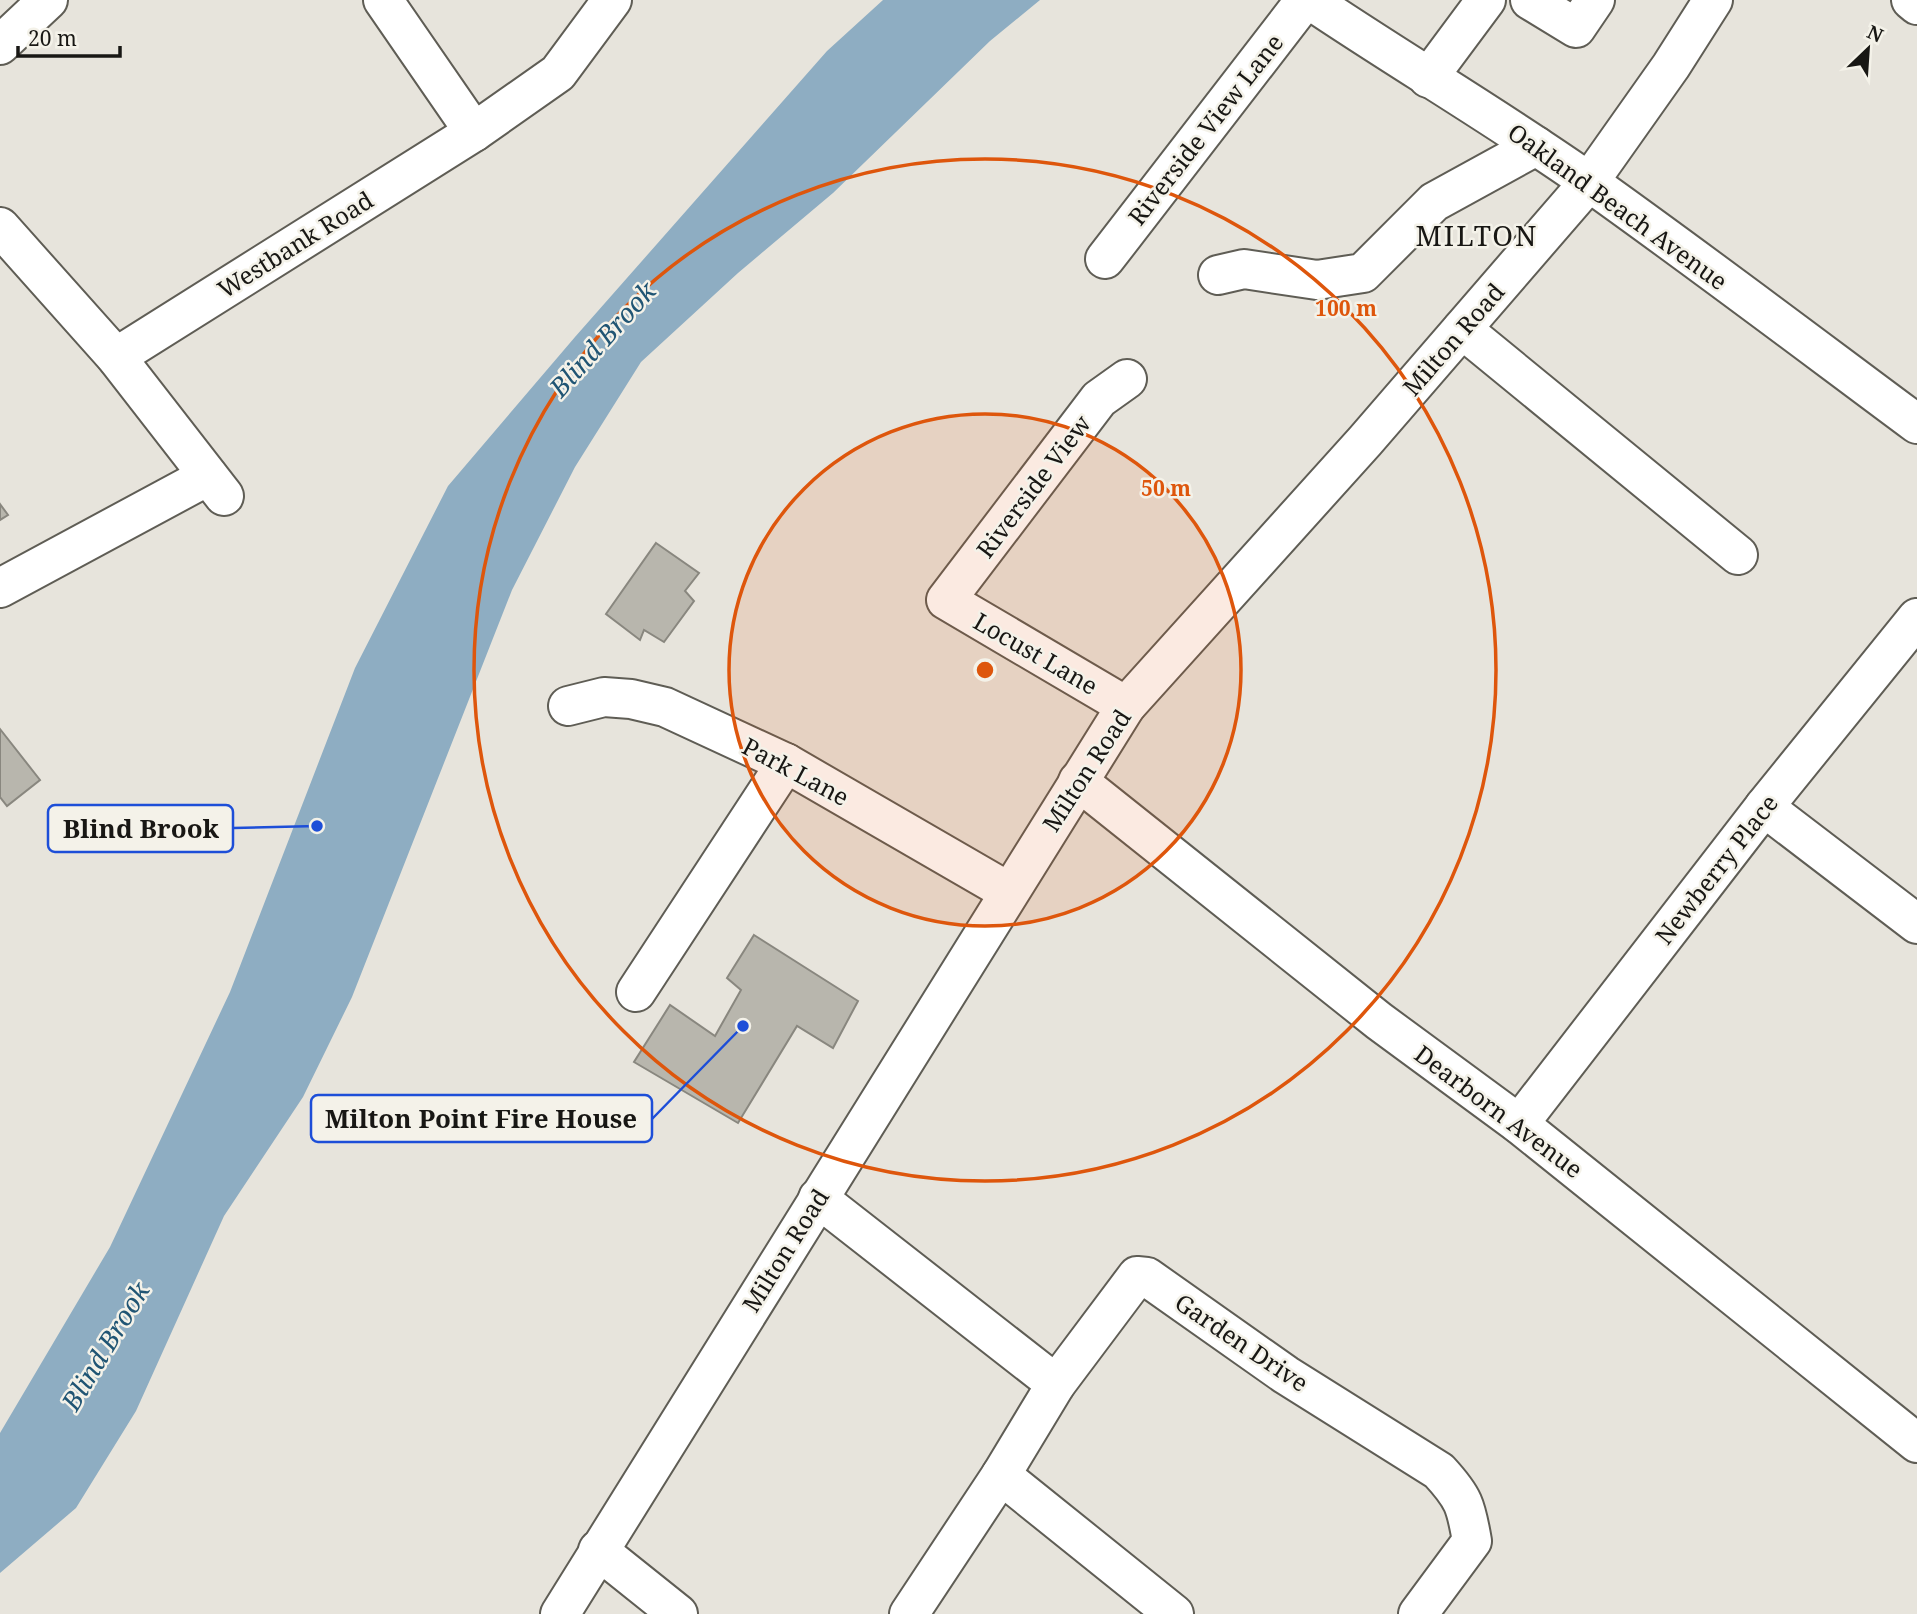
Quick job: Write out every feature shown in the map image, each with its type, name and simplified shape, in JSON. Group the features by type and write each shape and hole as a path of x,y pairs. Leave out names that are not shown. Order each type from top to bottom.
{"street":[{"path":"0,45 48,0"},
{"path":"383,0 474,132"},
{"name":"Westbank Road","path":"116,356 474,132 558,73 612,0"},
{"name":"Oakland Beach Avenue","path":"1308,0 1589,182 1917,424"},
{"name":"Riverside View Lane","path":"1105,259 1308,0"},
{"path":"1428,78 1486,0"},
{"path":"1530,0 1576,28 1595,0"},
{"name":"Milton Road","path":"560,1614 1126,706 1365,441 1589,182 1648,100 1713,0"},
{"path":"1911,0 1917,5"},
{"path":"1219,275 1244,269 1317,280 1363,273 1434,202 1536,146"},
{"path":"0,227 116,356 216,486 0,589"},
{"path":"1462,329 1738,555"},
{"name":"Riverside View","path":"946,600 1099,399 1128,379"},
{"name":"Locust Lane","path":"946,600 1126,706"},
{"name":"Newberry Place","path":"1519,1124 1764,807 1917,618"},
{"name":"Park Lane","path":"568,706 604,697 631,699 665,707 786,763 1009,892"},
{"path":"636,992 786,763"},
{"name":"Dearborn Avenue","path":"1078,781 1379,1021 1519,1124 1917,1443"},
{"path":"1764,807 1917,925"},
{"path":"818,1198 1056,1384"},
{"name":"Garden Drive","path":"909,1614 1056,1384 1137,1276 1147,1277 1286,1375 1439,1471 1455,1489 1466,1507 1472,1541 1418,1614"},
{"path":"1000,1475 1174,1614"},
{"path":"598,1550 678,1614"}],"water":[{"path":"883,0 1040,0 990,41 833,193 738,273 641,362 575,467 512,590 352,997 303,1097 224,1216 136,1411 76,1508 0,1573 0,1433 110,1247 230,992 355,668 448,486 575,337 827,51"}],"building":[{"path":"0,504 8,515 0,520"},
{"path":"656,543 699,573 685,591 694,601 664,642 644,630 640,640 606,614"},
{"path":"0,729 40,780 7,806 0,797"},
{"path":"754,935 858,1001 833,1048 797,1026 738,1123 634,1062 670,1005 715,1036 741,990 727,978"}],"place":[{"name":"Blind Brook","path":"317,826"},
{"name":"Milton Point Fire House","path":"743,1026"}],"district":[{"name":"MILTON","path":"1477,235"}]}
